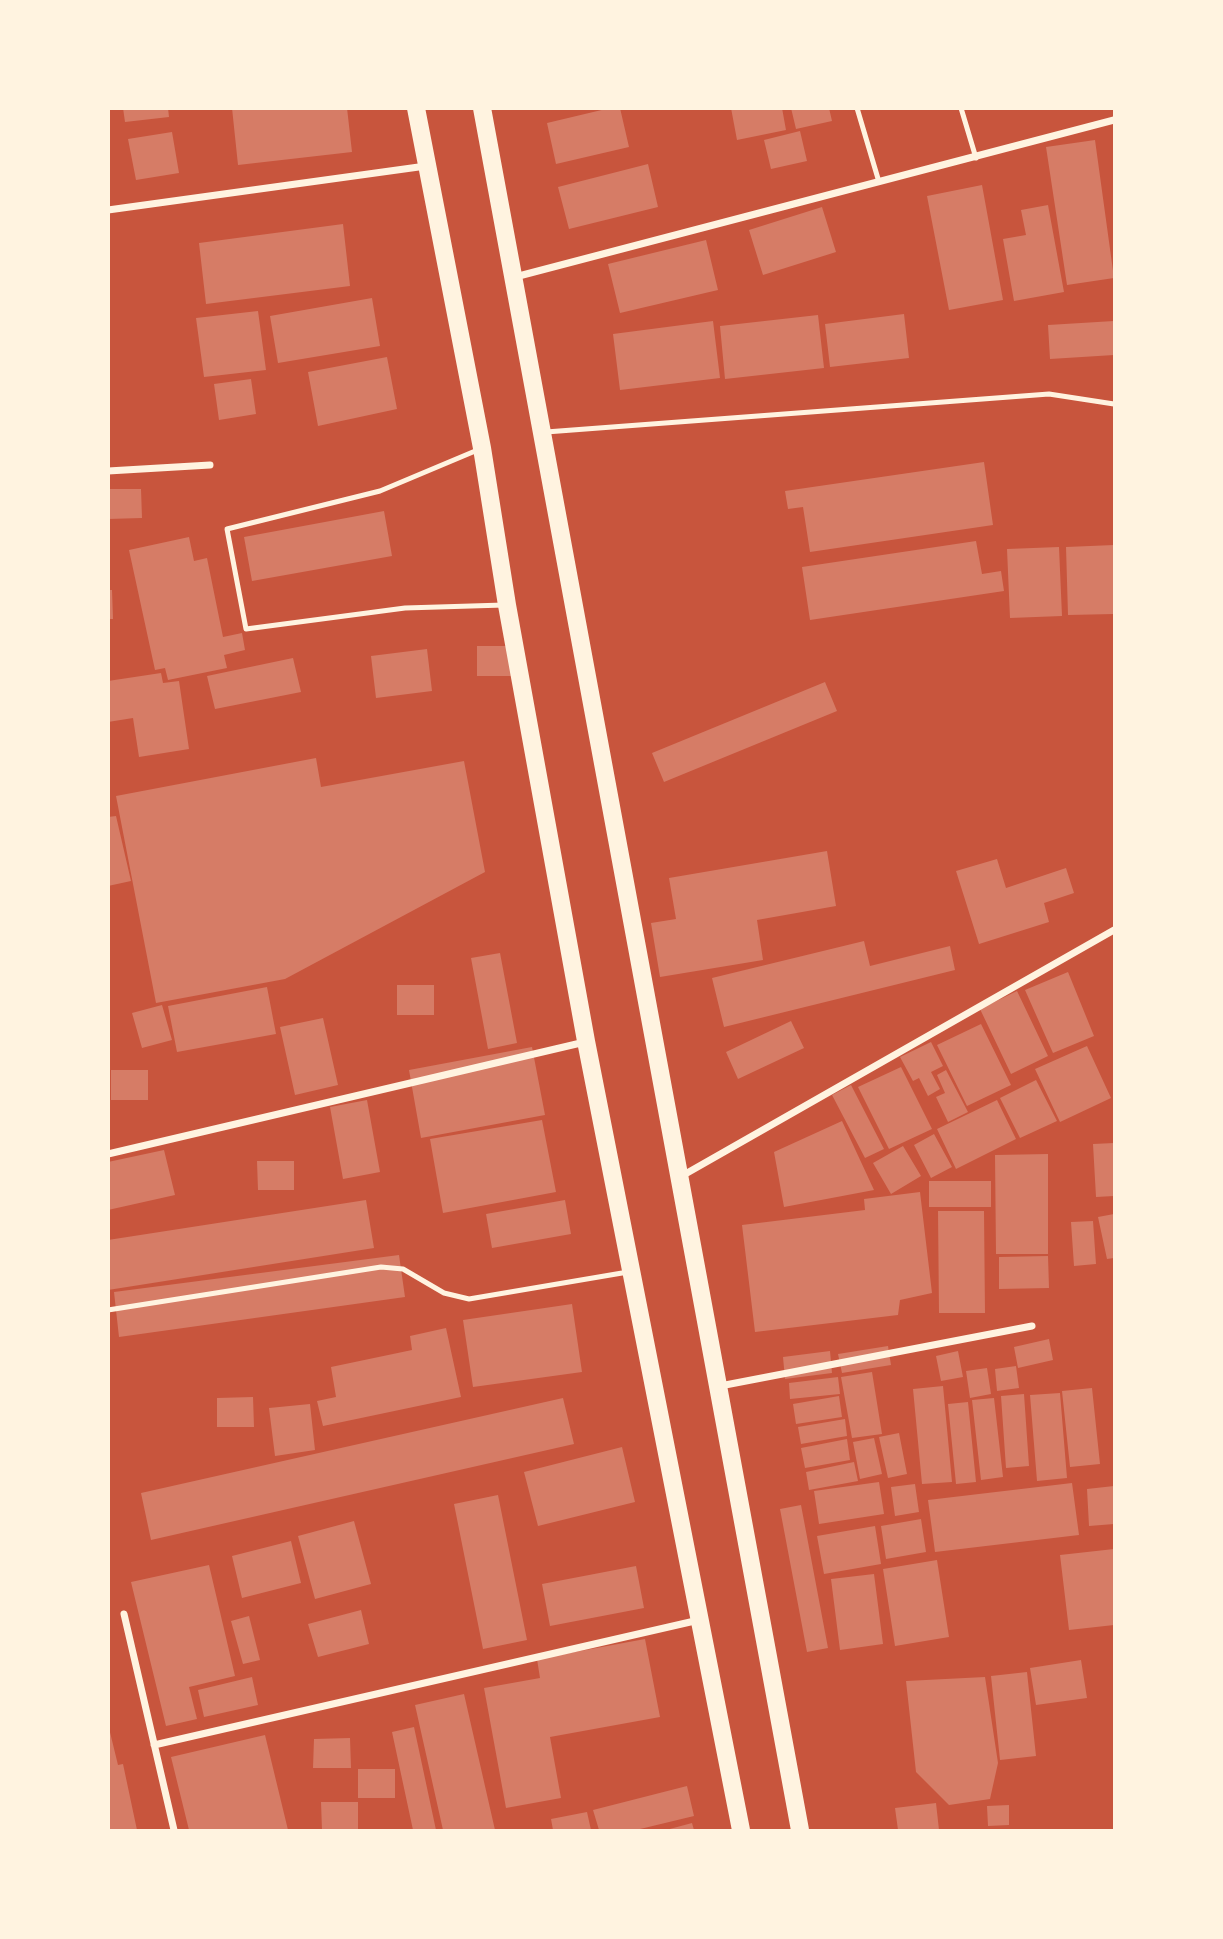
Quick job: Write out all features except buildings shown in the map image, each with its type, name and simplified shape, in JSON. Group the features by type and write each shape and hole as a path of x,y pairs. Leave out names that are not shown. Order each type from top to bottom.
{"main road":[{"path":"416,108 482,449 507,605 586,1041 702,1619 741,1830"},
{"path":"482,108 800,1830"}],"street":[{"path":"515,277 1115,120"},
{"path":"108,209 427,166"},
{"path":"108,471 210,465"},
{"path":"679,1177 1115,930"},
{"path":"108,1154 586,1041"},
{"path":"718,1387 1032,1326"},
{"path":"124,1614 174,1830"},
{"path":"154,1745 702,1619"}],"lane":[{"path":"857,108 879,183"},
{"path":"961,108 976,158"},
{"path":"542,432 1049,394 1115,404"},
{"path":"482,449 380,491 227,529 246,629 405,608 507,605"},
{"path":"108,1310 381,1268 403,1269 444,1293 469,1299 631,1272"}]}
